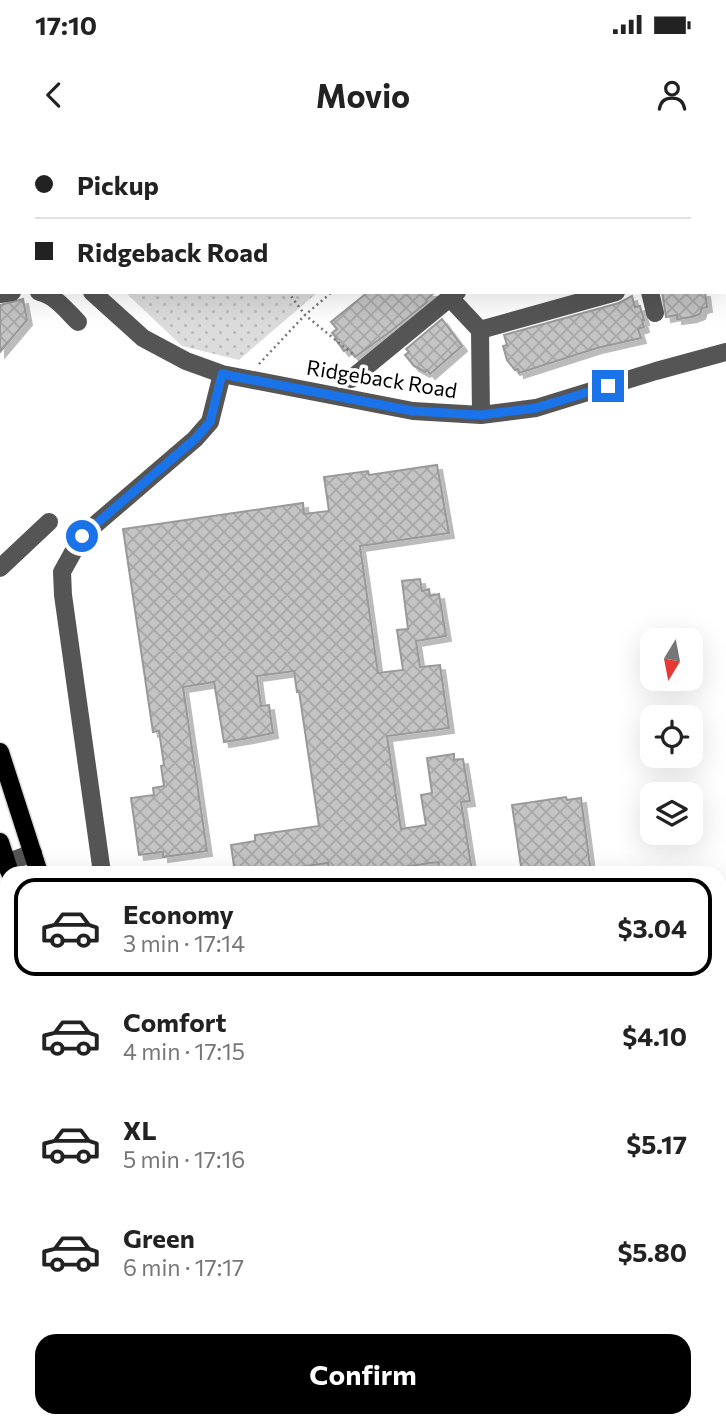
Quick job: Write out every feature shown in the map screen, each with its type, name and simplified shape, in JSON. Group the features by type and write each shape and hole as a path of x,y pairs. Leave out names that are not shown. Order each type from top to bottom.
{"main road":[{"path":"0,752 37,866"},
{"path":"0,842 6,866"}],"street":[{"path":"47,294 78,322"},
{"name":"Ridgeback Road","path":"94,294 143,338 186,361 222,374 413,411 481,415 536,408 726,352"},
{"path":"480,330 609,294"},
{"path":"650,294 655,313"},
{"path":"351,379 454,295 480,330 481,415"},
{"path":"101,866 62,572 82,536 195,439 210,422 222,374"},
{"path":"0,568 49,522"},
{"path":"8,866 33,853"}],"path":[{"path":"289,294 305,315 366,367"},
{"path":"257,381 259,364 305,315 330,294"}],"green space":[{"path":"127,294 316,294 239,360 182,346"}],"building":[{"path":"366,294 433,294 427,302 355,357 348,348 344,351 336,340 332,333 337,329 331,322"},
{"path":"662,294 705,294 707,307 702,308 700,314 677,319 677,315 666,317"},
{"path":"632,296 635,307 640,306 644,320 644,327 638,329 641,338 597,348 519,373 507,360 503,346 507,345 504,335 619,303"},
{"path":"23,299 27,320 0,352 0,305"},
{"path":"442,319 462,346 430,374 427,370 425,372 414,366 405,355 409,352 406,349"},
{"path":"437,465 449,533 360,546 378,673 403,670 397,630 408,629 402,581 420,579 422,591 429,589 430,596 439,594 446,636 416,641 420,667 440,665 449,728 387,736 401,829 426,825 421,795 432,793 427,758 454,754 454,760 463,759 470,801 461,802 471,866 439,866 438,862 409,866 328,866 328,863 307,866 234,866 231,845 255,841 255,835 319,826 294,671 257,676 261,706 269,705 273,733 224,742 214,682 183,687 207,851 163,857 163,852 139,855 131,798 154,795 153,788 164,786 161,766 164,765 159,731 153,732 123,529 303,503 304,514 329,511 324,477 368,471 369,475"},
{"path":"566,797 567,800 581,798 590,866 521,866 512,805"}],"route":[{"path":"82,536 195,439 210,422 222,374 413,411 481,415 536,408 608,386"}]}
